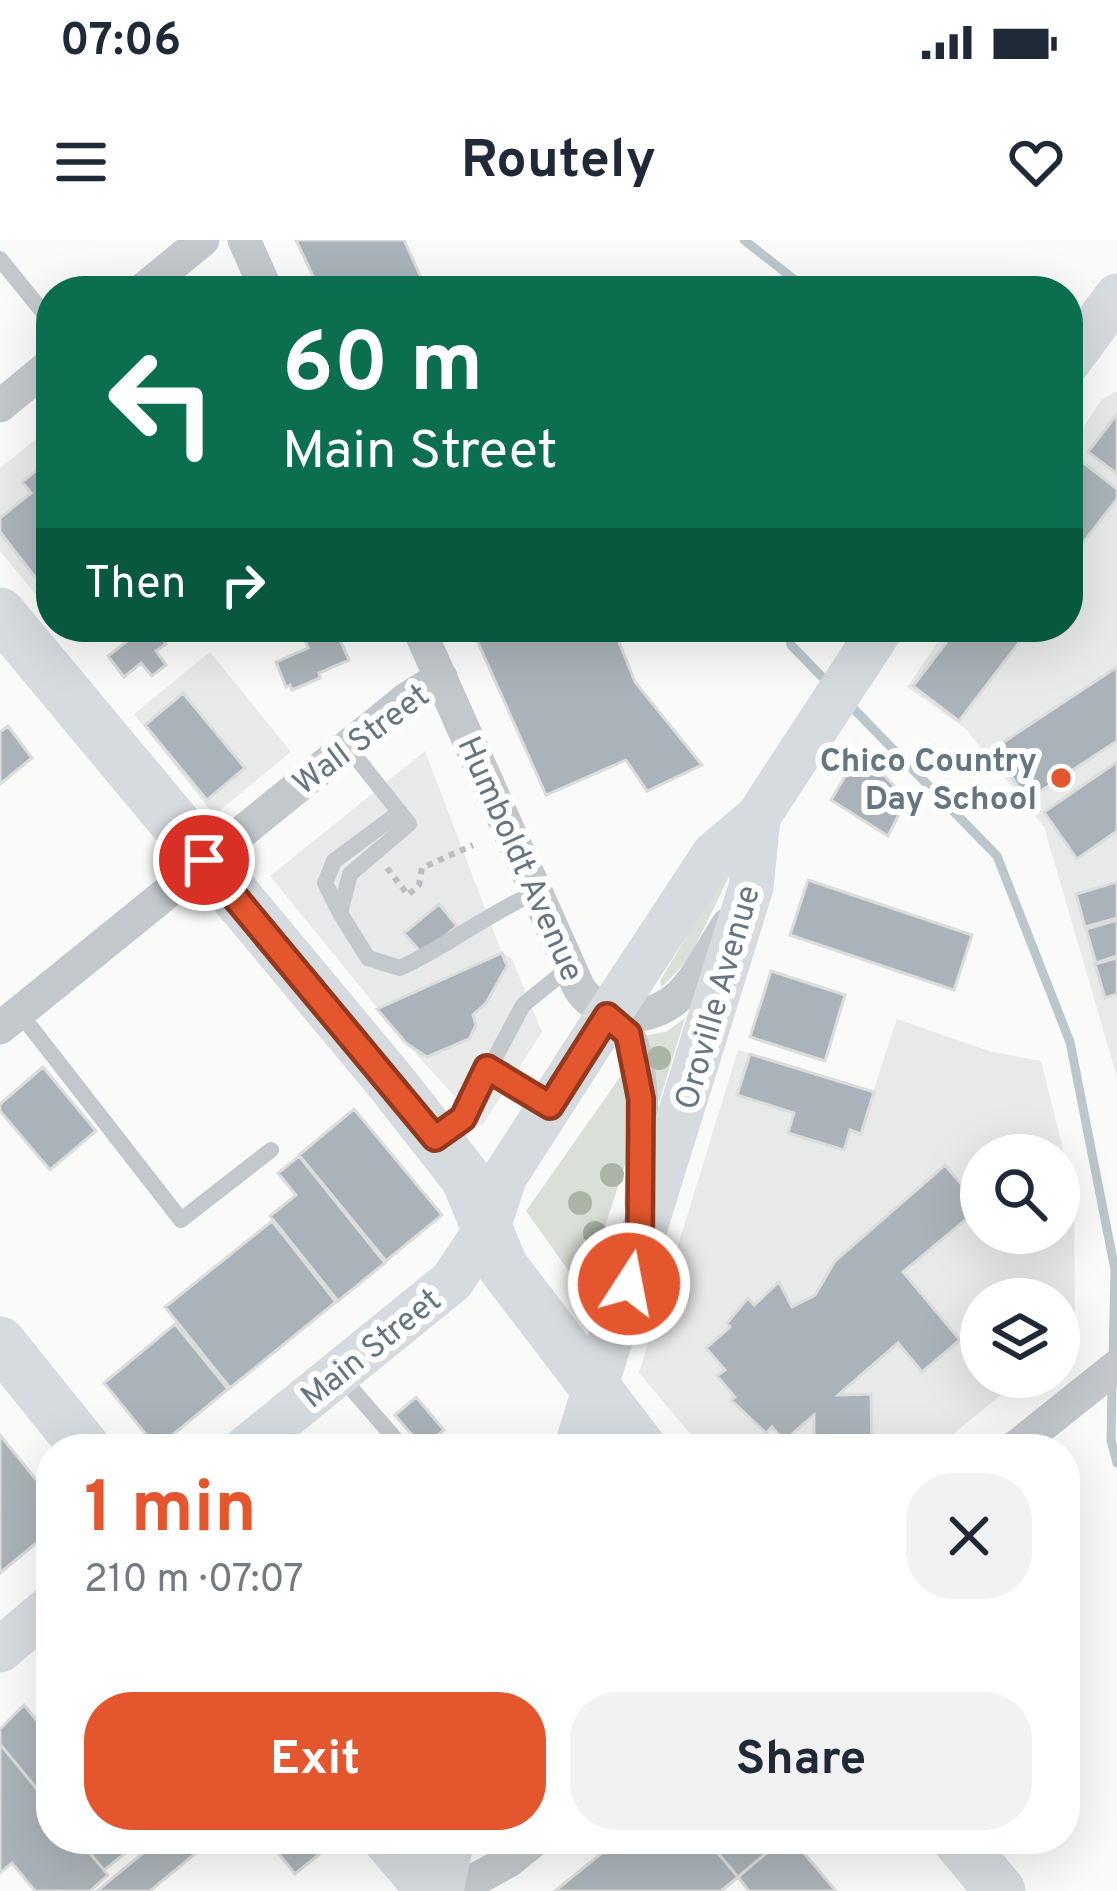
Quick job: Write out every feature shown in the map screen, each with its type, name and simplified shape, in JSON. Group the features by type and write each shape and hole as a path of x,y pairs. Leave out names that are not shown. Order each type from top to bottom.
{"main road":[{"path":"1083,345 1113,310"},
{"path":"0,613 466,1178 503,1267 630,1434"},
{"path":"758,817 872,642"},
{"name":"Oroville Avenue","path":"581,1434 752,887 758,817"},
{"name":"Main Street","path":"263,1434 452,1281 488,1227 505,1176 607,1016 714,854 758,817"},
{"path":"0,1342 74,1434"},
{"path":"0,1650 36,1620"},
{"path":"402,1854 436,1891"},
{"path":"436,1891 447,1854"},
{"path":"970,1854 1000,1891"}],"street":[{"path":"159,276 203,240"},
{"path":"244,240 260,276"},
{"path":"0,406 36,376"},
{"name":"Humboldt Avenue","path":"425,642 584,997 628,1034 639,1084 640,1248"},
{"name":"Wall Street","path":"10,1020 347,746 441,677"},
{"name":"Humboldt Avenue","path":"607,1016 649,1016 675,1000 693,980 752,887"},
{"path":"1032,1434 1117,1366"},
{"path":"454,1891 518,1854"}],"lane":[{"path":"0,259 36,303"},
{"path":"347,746 400,812 334,861 325,883 368,958 400,968 500,908 537,892"},
{"path":"435,1138 463,1118 523,1005 570,967"},
{"path":"10,1020 182,1220 271,1150"},
{"path":"487,1068 550,1106"},
{"path":"338,1373 391,1434"}],"path":[{"path":"382,862 407,895 419,885 422,868 473,844"}],"shaded area":[{"name":"Chico Country Day School","path":"1117,391 1117,1077 1044,827 966,729 907,687 938,642 1083,642 1083,428 1102,399"},
{"path":"36,439 36,595 0,551 0,468"},
{"path":"210,652 291,752 214,815 134,714"},
{"path":"425,751 502,953 512,959 542,1032 482,1126 406,1043 270,876"},
{"path":"738,858 689,959 662,987 660,981"},
{"path":"685,1018 659,1102 635,1037 666,1032"},
{"path":"897,1019 992,1052 1041,1061 1059,1134 960,1134 960,1254 1074,1254 1075,1278 960,1278 960,1398 997,1398 953,1434 690,1434 639,1373 738,1050 873,1092"},
{"path":"625,1070 629,1152 584,1292 526,1211"}],"building":[{"path":"296,240 404,240 420,276 313,276"},
{"path":"1117,414 1117,474 1088,452"},
{"path":"1083,462 1117,489 1117,499 1083,543"},
{"path":"36,470 36,578 0,532 0,518 31,493 22,482"},
{"path":"126,642 166,644 156,651 166,665 152,676 141,663 124,677 108,656"},
{"path":"306,642 341,642 349,660 292,690 286,687 276,662 308,648"},
{"path":"478,642 619,642 635,682 702,765 647,791 626,760 546,795"},
{"path":"947,642 1020,642 959,721 913,686"},
{"path":"1117,667 1117,741 1027,800 993,749"},
{"path":"183,693 245,768 207,800 145,725"},
{"path":"8,726 32,758 0,784 0,732"},
{"path":"860,751 907,799 888,836 831,800"},
{"path":"1117,762 1117,831 1077,859 1044,812"},
{"path":"808,880 972,935 954,990 790,935"},
{"path":"1117,882 1117,918 1085,927 1076,894"},
{"path":"439,904 457,926 423,955 404,933"},
{"path":"1117,920 1117,956 1096,963 1086,929"},
{"path":"502,953 507,966 486,1003 473,1015 476,1025 469,1039 427,1057 406,1043 377,1009"},
{"path":"1117,958 1117,994 1105,998 1095,964"},
{"path":"771,971 845,995 825,1061 750,1037"},
{"path":"750,1054 874,1092 861,1134 850,1130 844,1150 788,1133 794,1113 737,1095"},
{"path":"43,1067 96,1131 50,1170 0,1111 0,1104"},
{"path":"354,1109 442,1215 386,1261 299,1155"},
{"path":"299,1156 385,1263 338,1301 270,1216 296,1195 278,1173"},
{"path":"945,1165 960,1182 960,1224 903,1272 960,1340 922,1372 898,1343 838,1395 871,1394 872,1434 814,1434 814,1415 792,1434 778,1434 772,1427 766,1433 731,1400 735,1397 717,1376 725,1370 706,1348 730,1327 727,1323 748,1298 754,1305 779,1282 792,1307 815,1295 835,1261"},
{"path":"272,1221 336,1302 230,1388 165,1307"},
{"path":"175,1324 228,1389 174,1434 146,1434 104,1383"},
{"path":"416,1397 444,1430 411,1434 395,1415"},
{"path":"0,1435 36,1479 36,1543 0,1573"},
{"path":"24,1705 36,1720 36,1788 0,1744 0,1729"},
{"path":"0,1744 36,1788 36,1854 90,1854 108,1875 90,1891 35,1891 12,1863 0,1873"},
{"path":"91,1854 124,1854 104,1870"},
{"path":"142,1854 195,1854 150,1891 97,1891"},
{"path":"279,1854 320,1854 295,1874"},
{"path":"601,1854 719,1854 738,1877 721,1891 555,1891"},
{"path":"719,1854 765,1854 738,1877"},
{"path":"765,1854 805,1854 836,1891 749,1891 738,1877"}],"waterway":[{"path":"744,240 790,276"},
{"path":"790,642 829,684"},
{"path":"849,704 997,856 1070,1042 1115,1270 1113,1359"},
{"path":"1112,1382 1111,1440 1117,1463"}],"place":[{"name":"Chico Country Day School","path":"1061,778"}],"route":[{"path":"204,860 435,1138 463,1118 487,1068 550,1106 607,1016 622,1027 635,1061 641,1114 640,1248 629,1284"}]}
